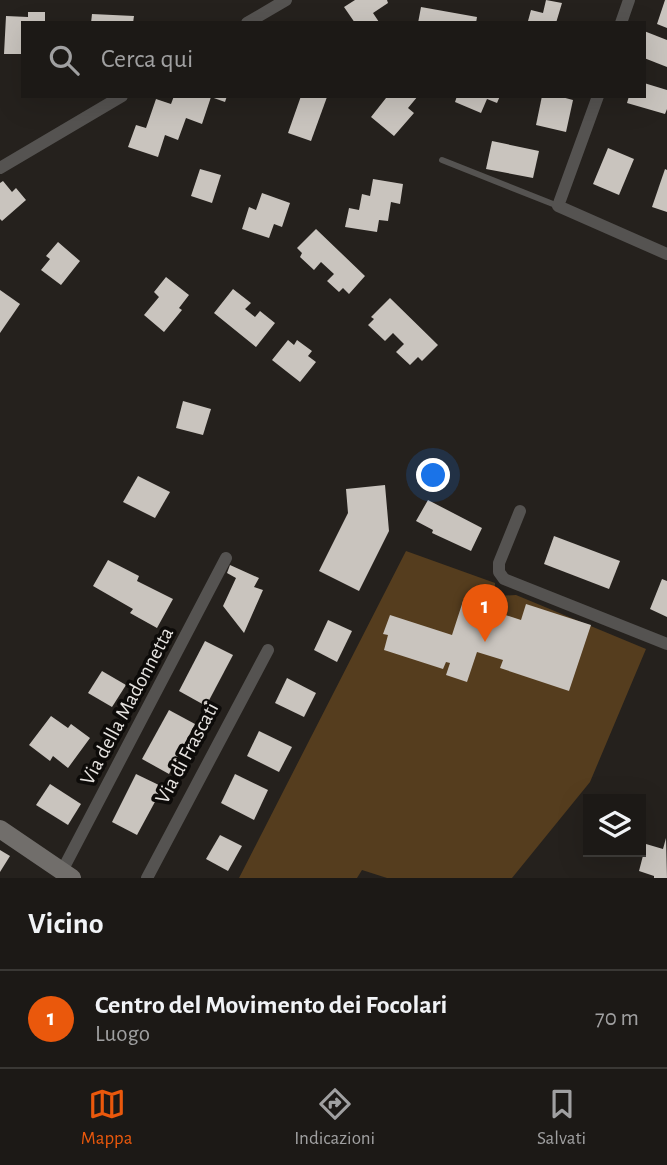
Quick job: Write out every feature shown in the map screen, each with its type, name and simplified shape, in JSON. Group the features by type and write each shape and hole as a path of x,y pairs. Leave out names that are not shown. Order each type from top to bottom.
{"main road":[{"path":"0,829 67,875"}],"street":[{"path":"250,21 286,0"},
{"path":"622,21 629,0"},
{"path":"0,168 119,98"},
{"path":"597,98 558,206 667,254"},
{"path":"520,511 499,563 499,572 504,579 667,643"},
{"name":"Via della Madonnetta","path":"67,875 226,558"},
{"name":"Via di Frascati","path":"148,878 268,650"}],"lane":[{"path":"442,159 558,206"}],"shaded area":[{"path":"406,551 495,583 495,596 516,595 646,649 590,782 512,878 387,878 362,870 357,878 239,878"}],"building":[{"path":"355,0 387,0 388,3 373,13 378,21 354,21 344,7"},
{"path":"546,0 562,3 557,21 528,21 531,10 543,13"},
{"path":"667,0 667,28 657,24"},
{"path":"421,7 477,17 476,21 418,21"},
{"path":"28,12 45,12 45,21 21,21 21,54 4,54 6,16 28,17"},
{"path":"92,14 134,16 133,21 91,21"},
{"path":"646,32 667,40 667,67 646,59"},
{"path":"646,84 667,90 665,114 627,103 628,98 646,98"},
{"path":"173,98 211,98 202,124 186,118 178,140 165,135 158,157 128,147 136,125 146,128 156,99 171,104"},
{"path":"300,98 327,98 311,141 288,133"},
{"path":"386,98 416,98 408,108 414,113 394,136 371,117"},
{"path":"456,98 499,98 497,103 487,99 481,113 455,102"},
{"path":"542,98 573,100 566,132 536,125"},
{"path":"492,141 539,151 533,178 486,169"},
{"path":"608,148 634,159 619,195 593,184"},
{"path":"200,169 221,175 212,203 191,196"},
{"path":"665,169 667,170 667,212 652,207"},
{"path":"373,179 403,184 400,204 391,202 388,221 379,220 377,232 345,227 349,208 359,210 362,194 370,196"},
{"path":"3,181 12,192 16,188 26,200 2,221 0,183"},
{"path":"262,193 290,203 282,227 274,224 269,238 242,229 249,207 256,210"},
{"path":"316,229 365,276 349,294 343,288 339,292 327,281 334,274 321,262 314,270 300,257 302,253 297,248"},
{"path":"58,242 80,261 61,285 41,270 50,259 46,256"},
{"path":"166,277 189,295 179,308 182,310 164,332 144,315 159,297 154,292"},
{"path":"233,289 251,303 245,309 255,317 260,311 275,323 256,347 214,313"},
{"path":"0,290 20,304 0,333"},
{"path":"390,298 438,345 422,361 418,357 410,365 396,352 404,344 393,333 385,341 368,325 374,319 371,317"},
{"path":"288,340 294,345 297,340 312,351 308,356 316,362 300,382 272,360"},
{"path":"183,401 211,409 203,435 176,428"},
{"path":"138,476 170,492 155,518 123,502"},
{"path":"385,485 389,531 359,591 319,571 348,513 346,489"},
{"path":"428,500 482,528 471,551 432,533 433,530 416,521"},
{"path":"554,536 620,561 609,589 544,564"},
{"path":"108,560 139,576 137,581 173,599 157,628 130,613 133,609 93,586"},
{"path":"230,565 259,578 254,587 263,590 244,633 223,606 236,578 227,573"},
{"path":"662,579 667,581 667,617 650,609"},
{"path":"463,601 521,620 526,604 591,625 569,691 500,668 503,660 477,652 467,682 446,675 450,663 446,662 443,669 384,650 388,635 383,634 390,615 452,635"},
{"path":"328,620 352,631 337,662 314,650"},
{"path":"205,641 233,655 206,706 179,691"},
{"path":"102,671 126,685 112,707 88,693"},
{"path":"287,678 316,693 304,717 275,703"},
{"path":"169,710 195,724 169,774 142,759"},
{"path":"51,716 68,728 71,724 90,738 68,768 53,756 50,761 29,745"},
{"path":"259,731 292,747 279,772 247,756"},
{"path":"136,774 163,787 137,835 112,822"},
{"path":"235,774 268,790 254,820 221,803"},
{"path":"50,784 81,804 68,825 36,805"},
{"path":"220,835 242,846 228,871 206,859"},
{"path":"666,838 667,878 654,878 639,871 643,857 646,857 646,844 663,849"},
{"path":"0,850 10,856 0,872"}],"place":[{"name":"Centro del Movimento dei Focolari","path":"485,642"}]}
